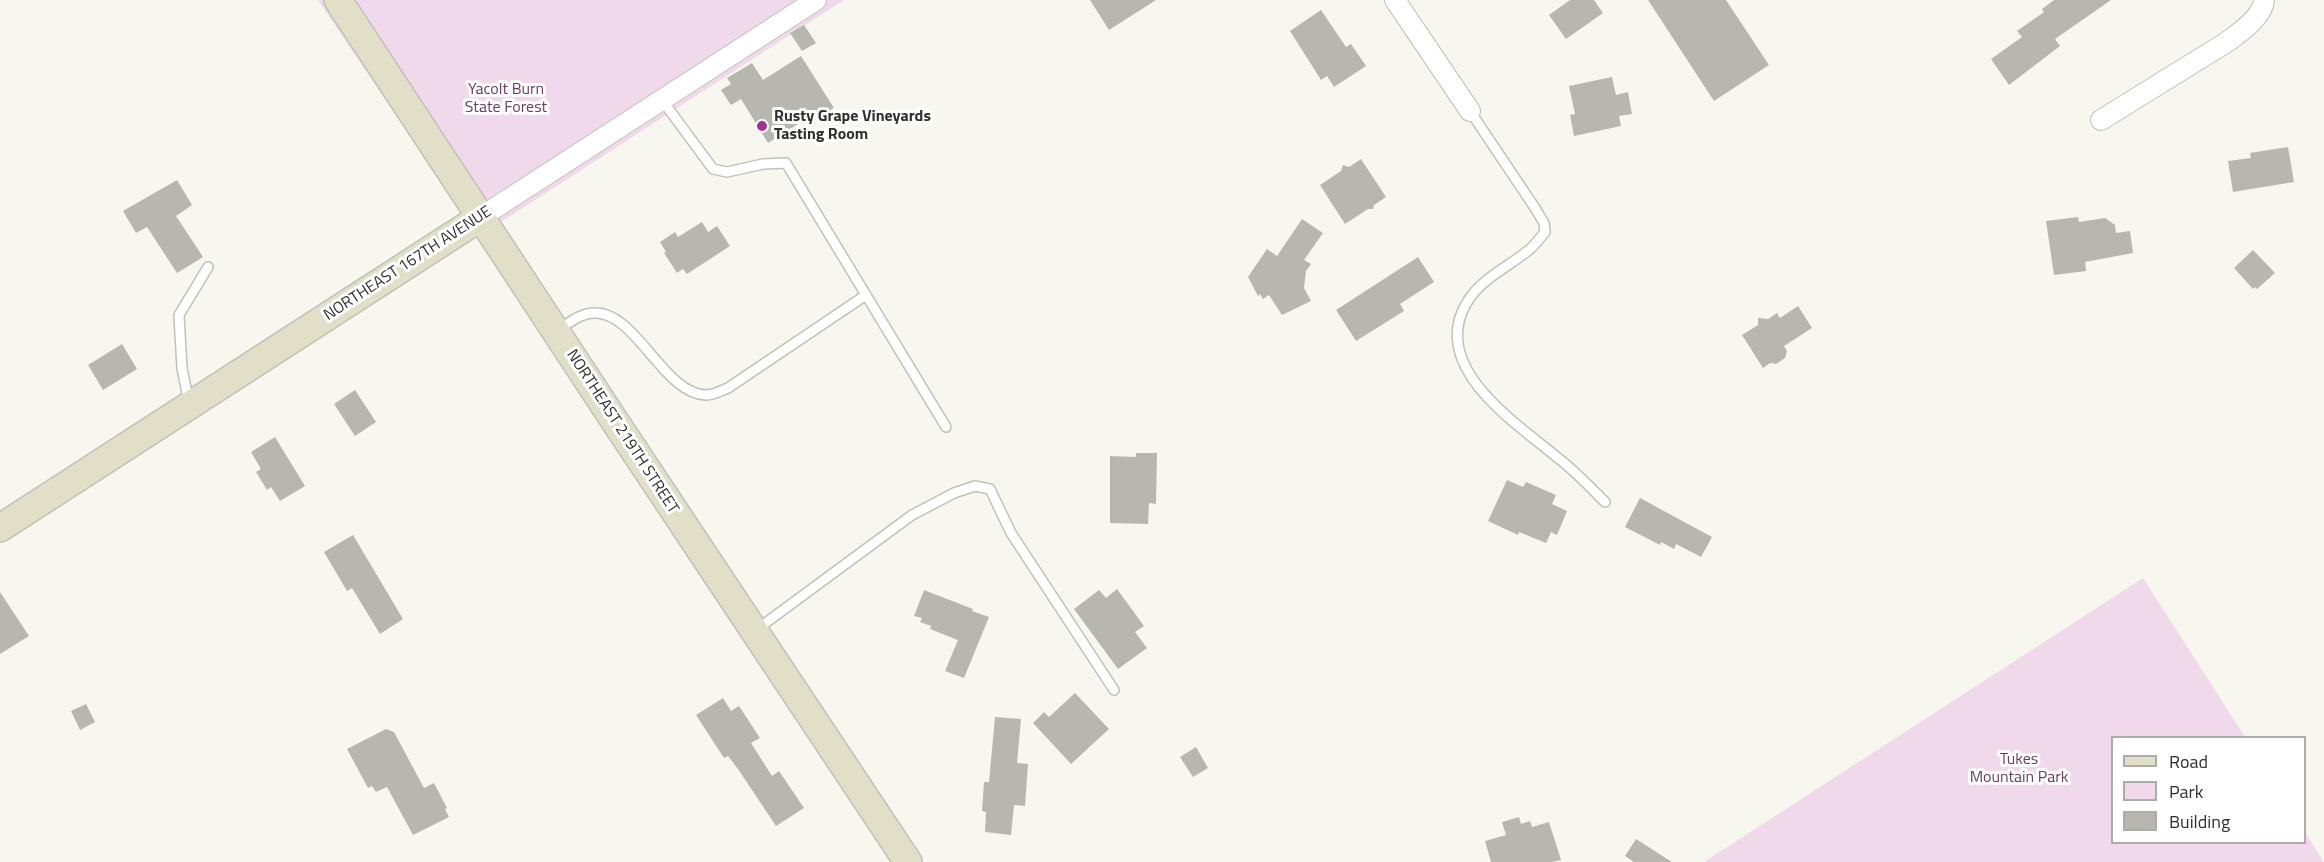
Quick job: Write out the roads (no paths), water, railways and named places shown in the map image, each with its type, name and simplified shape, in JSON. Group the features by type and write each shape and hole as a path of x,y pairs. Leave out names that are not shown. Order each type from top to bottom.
{"main road":[{"name":"NORTHEAST 219TH STREET","path":"338,0 908,862"},
{"name":"NORTHEAST 167TH AVENUE","path":"0,528 481,217"}],"street":[{"name":"NORTHEAST 167TH AVENUE","path":"481,217 816,0"},
{"path":"1395,0 1470,111"},
{"path":"2101,120 2227,42 2246,28 2263,6 2264,0"}],"lane":[{"path":"662,100 713,169 727,172 763,164 786,163 946,427"},
{"path":"1470,111 1535,208 1544,223 1545,232 1531,248 1491,277 1470,297 1462,313 1458,337 1461,359 1474,383 1497,408 1563,462 1605,502"},
{"path":"190,406 182,368 179,315 208,267"},
{"path":"555,331 587,314 609,315 621,324 679,384 705,395 728,388 866,295"},
{"path":"754,632 912,515 954,493 975,486 990,489 1011,533 1114,690"}],"place":[{"name":"Rusty Grape Vineyards Tasting Room","path":"762,126"}],"park label":[{"name":"Yacolt Burn State Forest","path":"506,99"},
{"name":"Tukes Mountain Park","path":"2019,769"}]}
